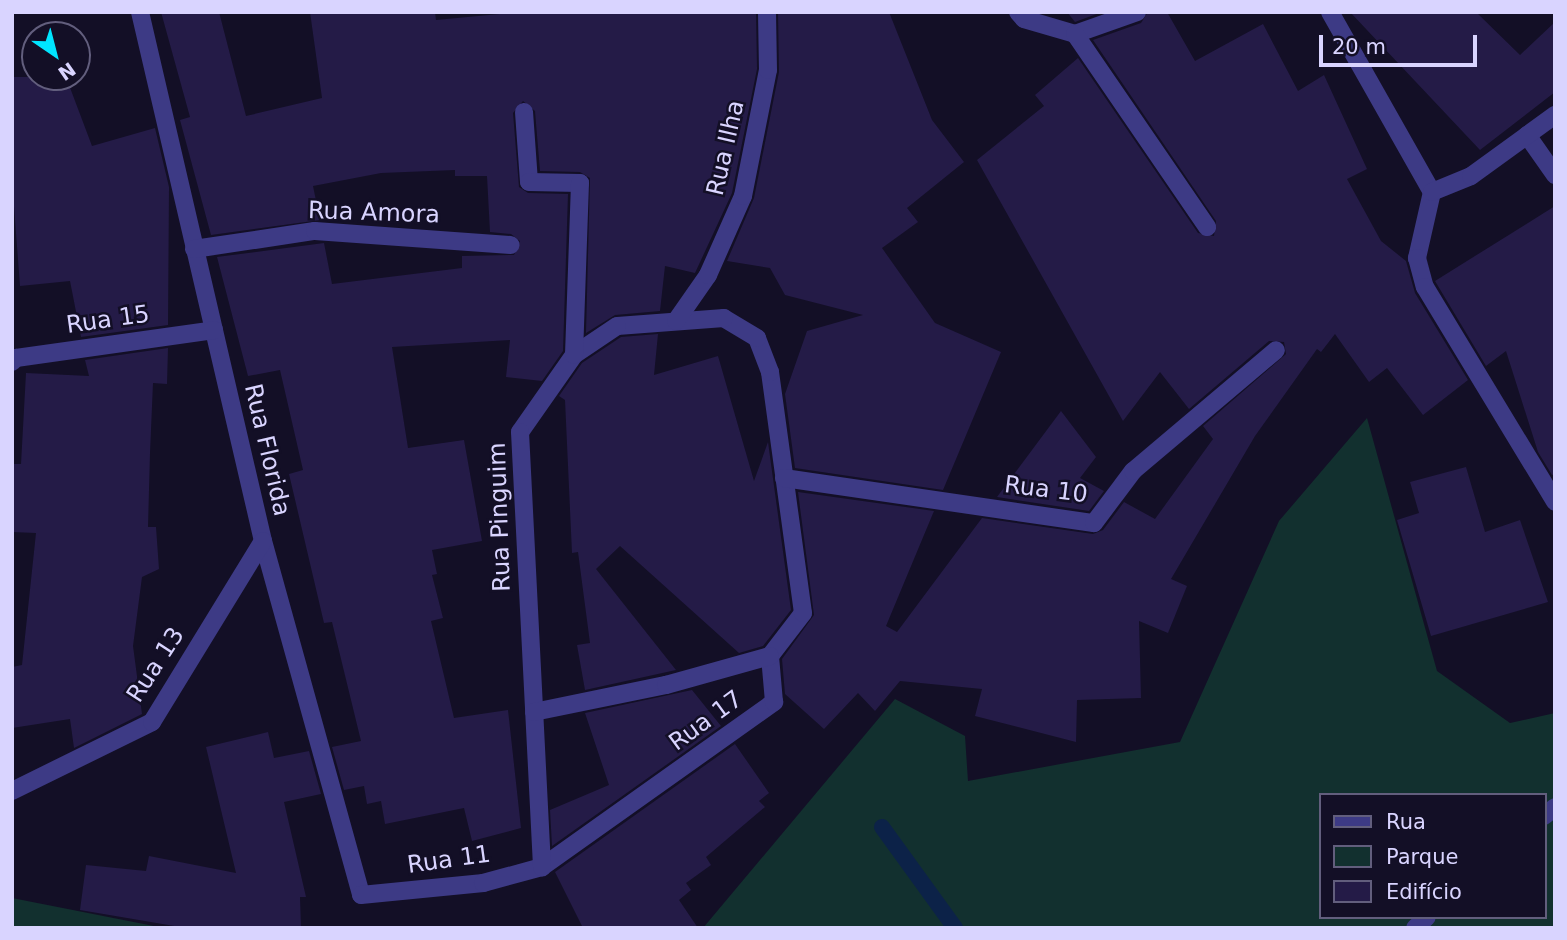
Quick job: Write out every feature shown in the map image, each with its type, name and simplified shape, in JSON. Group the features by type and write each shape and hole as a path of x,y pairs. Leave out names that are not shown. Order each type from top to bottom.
{"lane":[{"name":"Rua Florida","path":"140,12 262,541 360,895"},
{"name":"Rua Ilha","path":"676,321 708,275 743,196 768,69 767,12"},
{"path":"1018,12 1024,19 1075,34 1137,12"},
{"path":"1330,12 1432,192 1417,258 1425,287 1555,502"},
{"path":"1075,34 1207,228"},
{"path":"524,112 529,182 580,183 574,355"},
{"path":"1432,192 1471,176 1555,115"},
{"path":"1527,135 1555,175"},
{"name":"Rua Amora","path":"194,248 315,231 510,245"},
{"name":"Rua Pinguim","path":"542,867 520,432 574,355 617,326 724,318 757,338 770,372 785,478"},
{"name":"Rua 15","path":"12,362 16,358 214,330"},
{"name":"Rua 10","path":"785,478 1094,523 1133,471 1276,350"},
{"path":"534,712 666,685 770,656 803,613 785,478"},
{"name":"Rua 13","path":"12,791 152,722 262,541"},
{"name":"Rua 17","path":"542,867 774,702 770,656"},
{"name":"Rua 11","path":"360,895 483,883 542,867"}],"green space":[{"path":"1367,418 1437,671 1510,723 1555,713 1555,928 703,928 895,699 965,736 968,781 1180,742 1279,521"},
{"path":"12,898 164,928 12,928"}],"building":[{"path":"161,12 219,12 246,116 322,98 310,12 435,12 436,20 521,12 756,12 757,69 732,193 695,273 665,266 660,311 615,315 586,333 590,178 580,172 540,171 535,111 523,101 513,113 519,187 528,193 568,194 563,351 542,381 506,377 510,340 392,347 408,448 464,440 482,541 432,550 437,574 432,575 443,618 431,621 454,718 508,710 521,828 472,841 464,808 385,824 381,801 367,804 364,786 344,790 332,747 361,741 332,622 324,623 289,474 303,470 280,370 248,376 217,257 324,243 332,284 462,268 462,256 514,255 520,241 511,234 490,232 487,176 455,176 455,170 381,173 313,186 320,220 211,235 180,120 190,117"},
{"path":"778,12 889,12 932,120 964,162 907,208 918,222 882,248 935,323 1001,352 943,490 795,468 785,394 807,331 863,315 785,295 770,268 727,261 754,198 779,72"},
{"path":"1067,12 1102,12 1075,22"},
{"path":"1148,12 1167,12 1195,61 1263,24 1298,91 1324,75 1367,169 1347,179 1381,241 1406,261 1415,293 1468,380 1423,415 1387,368 1369,382 1335,334 1321,352 1317,349 1255,436 1171,579 1187,586 1168,633 1139,621 1141,698 1077,700 1076,742 975,716 982,689 900,681 875,711 858,693 824,729 785,694 782,659 814,615 798,492 934,511 886,626 897,632 982,518 1093,534 1103,530 1124,502 1155,519 1213,439 1203,426 1286,354 1284,342 1269,341 1189,409 1160,372 1123,421 977,160 1044,106 1035,95 1078,58 1198,233 1214,236 1216,221 1093,40 1141,23"},
{"path":"1350,12 1476,12 1520,55 1555,22 1555,92 1480,150"},
{"path":"12,77 21,77 21,91 71,91 92,146 155,128 169,187 168,325 81,337 70,281 20,286 12,180"},
{"path":"1555,206 1555,474 1552,475 1538,452 1506,351 1486,366 1435,281"},
{"path":"658,334 654,375 718,356 754,481 768,442 791,610 763,646 739,653 620,546 596,569 676,670 585,690 577,645 590,643 578,552 572,553 565,400 559,396 582,363 621,337"},
{"path":"168,348 167,384 153,383 150,453 148,527 156,527 159,569 142,577 133,646 142,714 74,748 70,719 12,728 12,667 22,665 36,533 12,532 12,464 21,464 26,373 89,376 85,360"},
{"path":"1061,411 1096,457 1080,478 1104,491 1089,511 997,497"},
{"path":"1466,467 1485,532 1520,520 1548,602 1431,636 1397,520 1419,513 1410,482"},
{"path":"692,690 721,726 552,846 550,810 609,785 585,713"},
{"path":"268,732 274,758 309,751 321,794 284,802 306,897 300,897 301,928 186,928 80,910 86,865 146,871 149,856 236,873 206,747"},
{"path":"735,744 769,793 759,801 765,807 706,857 711,865 686,883 691,890 679,900 698,928 583,928 555,872"}],"waterway":[{"path":"882,827 955,928"}]}
